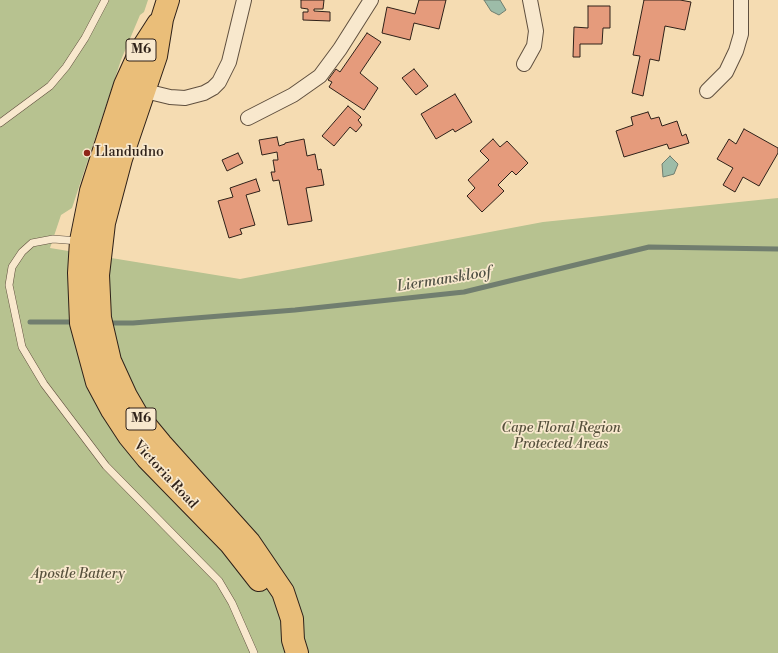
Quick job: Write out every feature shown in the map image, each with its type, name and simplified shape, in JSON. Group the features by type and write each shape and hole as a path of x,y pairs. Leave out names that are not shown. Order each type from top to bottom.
{"main road":[{"name":"Victoria Road","path":"165,10 140,52 134,88 91,191 91,242 98,282 100,318 110,361 126,396 138,415 161,444 233,522 262,559 283,592 289,606 295,646"}],"street":[{"path":"134,88 185,98 204,93 213,88 219,82 229,62 244,0"},
{"path":"248,118 293,95 320,76 340,49 370,0"},
{"path":"524,64 534,46 536,31 530,0"},
{"path":"707,91 726,72 736,51 741,34 741,0"}],"lane":[{"path":"0,123 50,86 66,67 85,38 105,0"},
{"path":"91,242 53,239 32,243 22,252 12,267 9,285 22,347 44,384 106,466 219,581 232,603 254,653"}],"green space":[{"name":"Cape Floral Region Protected Areas","path":"0,0 148,0 144,12 140,15 121,60 72,208 61,215 50,248 240,279 543,222 778,198 778,653 0,653"}],"shaded area":[{"path":"484,0 500,0 506,10 499,15 491,11"},
{"path":"670,156 678,164 674,174 663,177 662,164"}],"building":[{"path":"301,0 324,0 323,9 314,9 314,11 330,12 330,21 303,20 303,12 308,12 308,9 301,8"},
{"path":"419,0 446,0 439,29 414,23 410,40 382,33 387,7 415,14"},
{"path":"644,0 680,0 691,2 685,30 665,26 659,61 650,59 643,96 632,93 640,56 633,55"},
{"path":"588,6 610,6 610,28 603,28 602,44 580,44 580,57 573,57 574,27 588,28"},
{"path":"367,33 381,42 360,73 378,88 364,110 329,87 332,82 328,80 336,69 340,72"},
{"path":"414,69 428,86 416,95 402,78"},
{"path":"455,94 472,122 455,132 453,129 436,139 421,114"},
{"path":"348,106 361,117 358,120 362,125 356,132 350,127 334,146 322,136"},
{"path":"648,112 651,119 659,117 662,126 677,121 682,136 686,134 689,143 669,149 667,144 624,157 616,131 633,125 631,117"},
{"path":"744,129 778,148 778,153 759,186 743,177 735,192 723,185 733,168 717,159 729,139 736,144"},
{"path":"277,137 279,146 285,143 304,139 307,156 315,154 318,170 321,169 324,185 306,188 312,221 288,225 279,180 273,181 271,172 275,172 273,160 278,160 277,152 262,155 259,140"},
{"path":"493,139 500,147 507,141 528,163 516,175 512,171 498,185 504,191 482,212 467,196 475,188 468,180 489,160 480,151"},
{"path":"238,153 243,163 227,171 222,160"},
{"path":"256,179 260,191 246,195 255,225 240,229 242,234 229,238 218,201 233,197 230,188"}],"waterway":[{"name":"Liermanskloof","path":"111,323 133,323 295,310 464,292 649,247 778,249"},
{"name":"Liermanskloof","path":"30,322 73,322"}],"place":[{"name":"Llandudno","path":"87,153"}],"park label":[{"name":"Apostle Battery","path":"78,575"}]}
